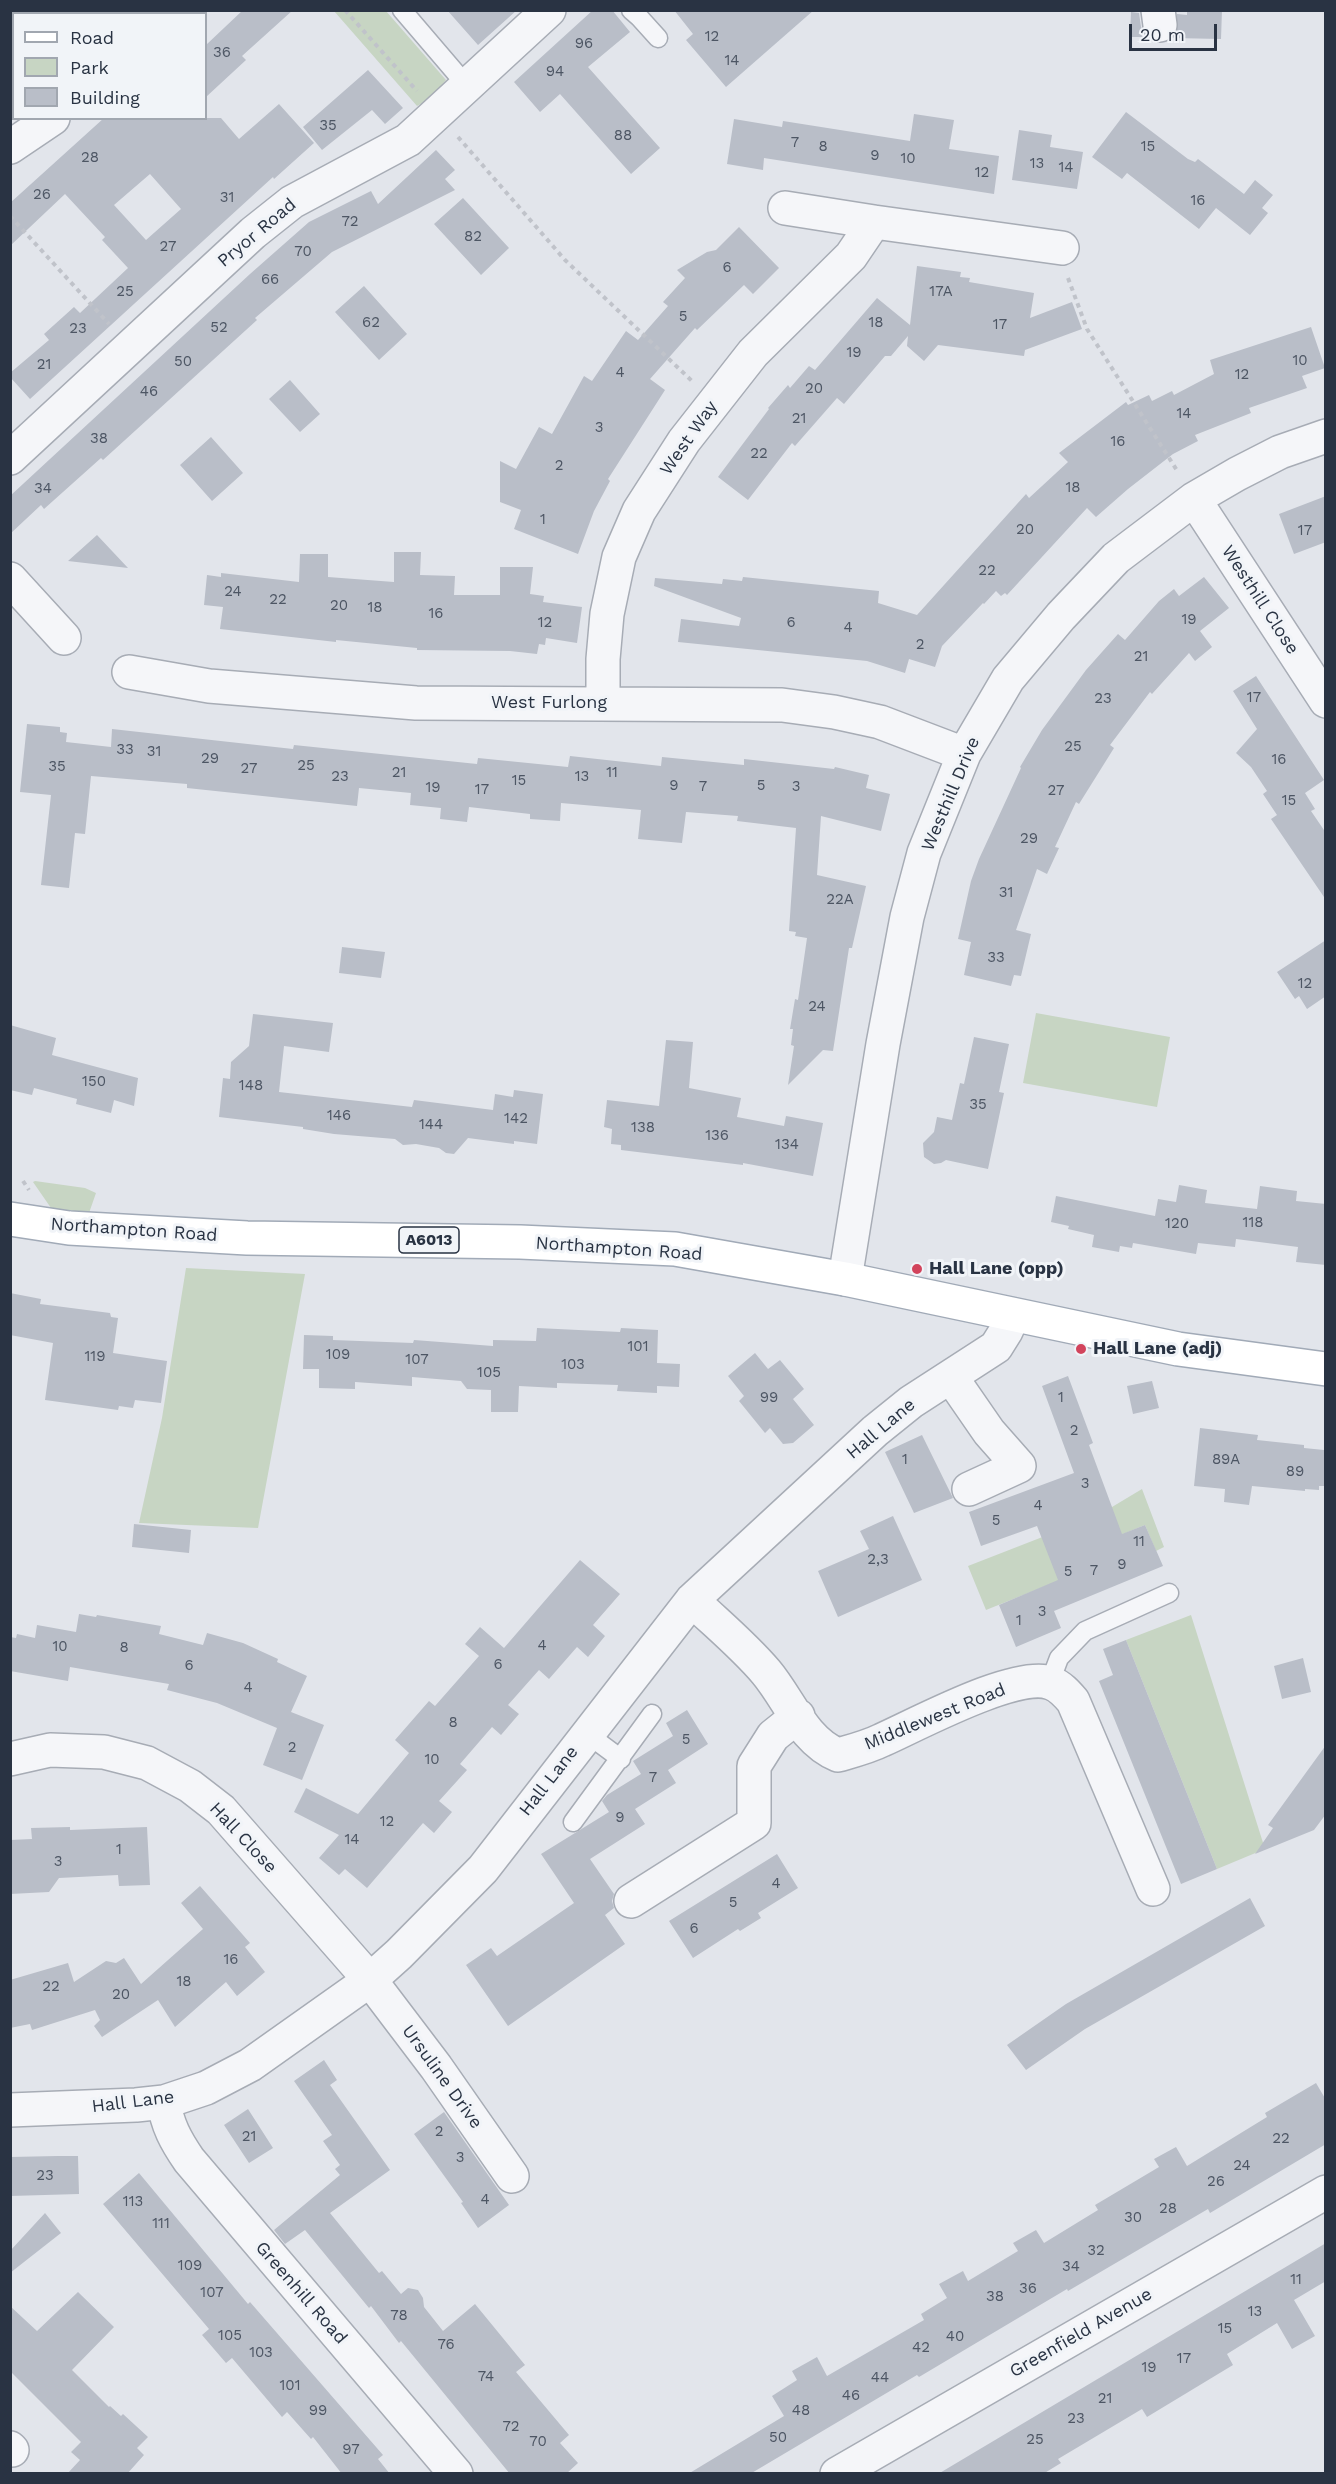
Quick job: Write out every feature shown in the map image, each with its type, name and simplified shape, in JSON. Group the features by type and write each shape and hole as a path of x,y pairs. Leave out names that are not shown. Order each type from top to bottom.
{"main road":[{"name":"Northampton Road","path":"10,1219 69,1228 236,1237 520,1242 675,1249 846,1279 1013,1316 1193,1351 1326,1369"}],"street":[{"name":"Pryor Road","path":"10,458 253,233 292,202 408,140 549,10"},
{"path":"10,147 50,120"},
{"path":"785,208 1062,248"},
{"name":"West Way","path":"603,703 603,659 607,614 619,557 639,511 684,441 753,353 851,256 874,222"},
{"name":"Westhill Drive","path":"846,1279 883,1044 907,917 924,853 964,754 1008,679 1061,616 1116,558 1189,490 1280,452 1326,436"},
{"name":"Westhill Close","path":"1189,490 1326,701"},
{"path":"10,579 64,638"},
{"name":"West Furlong","path":"129,672 209,686 416,703 782,705 880,722 964,754"},
{"name":"Hall Lane","path":"10,2110 164,2102 206,2088 250,2065 370,1980 483,1869 586,1733 692,1600 875,1431 911,1402 996,1347 1013,1316"},
{"path":"951,1377 989,1432 1019,1466 969,1489"},
{"name":"Middlewest Road","path":"692,1600 739,1642 767,1673 813,1739 823,1749 837,1755 879,1742 991,1693 1023,1682 1050,1682"},
{"path":"1050,1682 1063,1690 1072,1701 1153,1889"},
{"path":"631,1901 754,1822 754,1766 773,1736 798,1716"},
{"name":"Hall Close","path":"10,1759 50,1750 104,1752 147,1763 190,1785 220,1810 370,1980"},
{"name":"Ursuline Drive","path":"370,1980 436,2067 512,2176"},
{"name":"Greenhill Road","path":"164,2102 172,2135 189,2160 456,2474"},
{"name":"Greenfield Avenue","path":"837,2474 1326,2192"}],"lane":[{"path":"402,10 468,86"},
{"path":"631,10 658,38"},
{"path":"1050,1682 1059,1658 1085,1631 1169,1593"},
{"path":"573,1822 652,1714"},
{"path":"586,1733 621,1759"}],"path":[{"path":"345,10 565,260 714,402"},
{"path":"10,216 94,307"},
{"path":"1062,248 1068,278 1087,329 1189,490"}],"green space":[{"path":"334,11 386,11 446,80 431,98 417,106"},
{"path":"1036,1013 1170,1037 1157,1107 1023,1083"},
{"path":"33,1182 85,1188 96,1193 89,1213 51,1208"},
{"path":"186,1268 305,1274 258,1528 139,1523 162,1418"},
{"path":"1142,1489 1164,1547 1156,1551 1145,1525 1101,1543 1112,1507"},
{"path":"1063,1529 1058,1581 986,1610 968,1566"},
{"path":"1191,1615 1265,1849 1217,1869 1126,1640"}],"building":[{"path":"243,10 293,10 242,56 246,60 207,96 207,44"},
{"path":"447,10 517,10 478,45"},
{"path":"593,10 612,10 630,32 588,67 660,148 631,174 560,94 540,112 514,82"},
{"path":"674,10 814,10 726,87 686,40 693,34"},
{"path":"1187,10 1222,10 1221,39 1173,38 1177,32 1177,14 1187,15"},
{"path":"1131,12 1139,13 1141,27 1146,37 1130,37"},
{"path":"368,70 403,108 385,124 372,110 322,150 303,127"},
{"path":"279,104 314,143 274,179 273,177 30,399 10,377 10,373 49,340 44,334 74,307 80,313 128,268 102,240 105,237 65,194 10,246 10,203 102,120 221,118 239,139","holes":["150,174 181,209 146,240 114,205"]},
{"path":"1126,112 1188,159 1195,162 1198,159 1244,194 1255,180 1273,195 1262,208 1268,213 1250,235 1216,208 1199,229 1127,173 1122,179 1092,157"},
{"path":"914,114 954,120 949,149 999,156 994,194 764,158 763,170 727,164 734,119 782,127 783,121 910,141"},
{"path":"1019,130 1052,135 1050,147 1083,152 1077,189 1012,180"},
{"path":"436,150 455,170 445,179 455,190 332,252 255,318 257,320 103,460 101,458 44,509 41,505 10,534 10,496 250,274 309,222 371,191 378,204"},
{"path":"463,198 509,248 481,275 434,224"},
{"path":"739,227 779,268 753,294 744,285 697,330 695,328 650,379 665,390 608,479 610,481 594,511 578,554 514,529 521,510 500,502 500,461 516,469 539,427 552,434 584,376 592,381 626,331 638,340 668,306 663,302 685,278 677,270 707,252 716,250"},
{"path":"917,266 961,272 960,277 970,278 969,282 1034,293 1030,318 1072,302 1082,329 1025,350 1024,356 938,345 924,361 907,346 908,336 891,356 885,356 844,404 837,398 795,446 792,443 748,500 718,477 768,408 788,385 790,388 809,366 815,370 877,298 910,325"},
{"path":"364,286 407,334 379,360 335,312"},
{"path":"1311,327 1325,368 1302,376 1307,388 1249,408 1251,413 1195,435 1198,441 1173,454 1096,517 1087,508 1007,595 1005,593 1001,596 996,591 983,603 942,646 935,667 909,659 905,673 867,661 678,642 681,619 739,626 741,618 654,586 655,578 722,584 723,579 742,581 743,577 879,591 878,603 917,615 1026,494 1029,498 1068,462 1059,453 1126,402 1128,405 1149,395 1152,401 1172,391 1174,395 1214,374 1210,360"},
{"path":"290,380 320,414 300,432 269,399"},
{"path":"211,437 243,473 212,501 180,465"},
{"path":"1326,496 1326,542 1294,554 1279,514"},
{"path":"97,535 128,568 68,561"},
{"path":"394,552 421,552 420,575 455,576 454,595 500,595 500,567 533,567 530,594 544,596 543,602 582,607 577,643 546,638 545,645 539,644 537,654 510,651 417,650 417,648 336,640 336,642 220,629 223,607 204,605 207,575 221,577 221,573 299,582 300,554 328,554 328,577 394,582"},
{"path":"1204,577 1229,608 1200,631 1212,647 1195,661 1189,653 1152,694 1150,692 1110,745 1114,748 1079,804 1076,802 1055,847 1059,848 1047,874 1037,869 1016,930 1031,934 1021,976 1014,975 1011,986 964,975 971,942 958,939 971,881 1020,767 1042,730 1086,670 1118,634 1125,640 1159,601 1174,589 1179,596"},
{"path":"1256,676 1324,780 1305,793 1315,809 1311,811 1326,833 1326,900 1271,819 1277,815 1263,794 1267,791 1251,767 1236,753 1257,729 1233,691"},
{"path":"27,724 60,727 60,732 67,733 66,742 111,747 112,729 293,749 294,745 477,764 478,758 568,767 570,756 661,766 662,757 744,765 744,759 834,769 835,767 869,775 866,788 890,794 881,831 821,816 817,875 866,886 852,948 849,948 833,1051 823,1050 788,1085 794,1046 791,1045 793,1029 790,1029 795,999 798,1000 807,938 795,936 796,932 789,931 796,828 737,821 738,816 686,812 682,843 638,839 641,810 561,803 560,821 530,819 530,814 469,807 467,822 440,819 441,808 410,805 411,793 359,788 357,806 187,788 187,784 91,776 85,834 75,833 69,888 41,885 51,795 20,792"},
{"path":"1326,940 1326,996 1307,1009 1299,996 1295,999 1277,972"},
{"path":"342,947 385,952 381,978 339,973"},
{"path":"253,1014 333,1023 329,1052 284,1046 279,1092 412,1107 414,1100 493,1110 495,1094 513,1097 514,1090 543,1094 537,1144 514,1141 514,1144 468,1138 454,1154 446,1153 439,1148 416,1144 403,1145 395,1139 334,1134 303,1129 303,1127 219,1117 223,1078 230,1079 231,1062 249,1046"},
{"path":"10,1025 56,1038 52,1055 138,1078 134,1106 114,1100 111,1113 76,1104 77,1099 34,1088 32,1095 10,1090"},
{"path":"974,1037 1009,1044 999,1092 1004,1093 988,1169 946,1160 934,1164 924,1157 923,1143 934,1132 937,1117 952,1120 960,1083 964,1084"},
{"path":"666,1040 693,1042 689,1088 741,1098 737,1117 784,1126 786,1116 823,1123 813,1176 743,1163 743,1165 621,1150 621,1145 611,1144 612,1129 604,1127 607,1100 659,1106"},
{"path":"1179,1185 1207,1190 1205,1203 1257,1209 1260,1186 1297,1191 1296,1201 1326,1204 1326,1265 1296,1262 1298,1247 1236,1239 1235,1247 1198,1243 1196,1254 1133,1243 1132,1248 1120,1246 1119,1252 1092,1247 1094,1235 1051,1222 1056,1196 1155,1216 1158,1199 1176,1202"},
{"path":"10,1293 41,1299 40,1304 110,1313 111,1317 118,1318 113,1353 167,1361 161,1403 135,1400 133,1408 119,1406 118,1410 45,1400 53,1343 10,1335"},
{"path":"537,1328 620,1332 621,1328 658,1330 657,1363 680,1364 679,1387 657,1386 657,1393 617,1391 618,1385 557,1383 557,1388 519,1386 518,1412 491,1412 491,1390 467,1389 461,1381 412,1377 412,1386 355,1382 355,1389 319,1388 319,1369 303,1369 304,1335 333,1336 333,1340 413,1343 414,1340 493,1346 493,1340 536,1341"},
{"path":"755,1353 768,1369 780,1360 804,1389 793,1399 814,1425 793,1443 783,1444 770,1428 765,1433 739,1401 744,1396 728,1376"},
{"path":"1068,1376 1093,1443 1089,1445 1122,1534 1145,1525 1163,1566 1054,1611 1061,1628 1016,1647 999,1605 1058,1580 1037,1526 981,1546 969,1512 1074,1473 1042,1386"},
{"path":"1152,1381 1159,1408 1133,1414 1127,1386"},
{"path":"1200,1428 1258,1435 1257,1440 1304,1445 1304,1448 1324,1450 1326,1486 1319,1486 1319,1490 1305,1489 1305,1491 1252,1486 1249,1505 1224,1502 1225,1489 1194,1486"},
{"path":"922,1435 953,1498 914,1513 885,1452"},
{"path":"893,1516 922,1580 838,1617 818,1571 869,1549 860,1531"},
{"path":"134,1524 191,1530 189,1553 132,1547"},
{"path":"580,1560 620,1594 593,1625 605,1636 588,1657 577,1647 549,1679 539,1670 508,1705 519,1714 501,1735 492,1727 460,1764 467,1770 439,1801 452,1812 434,1833 423,1823 367,1888 345,1869 339,1875 319,1858 339,1835 294,1812 306,1788 358,1814 409,1753 395,1740 429,1701 435,1706 479,1656 465,1644 480,1627 504,1648"},
{"path":"79,1614 161,1626 159,1634 203,1645 207,1633 243,1643 278,1659 277,1662 307,1676 291,1712 324,1725 302,1780 263,1765 277,1728 217,1703 167,1690 169,1684 70,1667 68,1681 10,1671 10,1637 16,1638 17,1634 35,1638 37,1625 76,1632"},
{"path":"1126,1640 1217,1869 1181,1884 1099,1681 1113,1675 1103,1649"},
{"path":"1303,1658 1311,1692 1282,1699 1274,1666"},
{"path":"687,1710 708,1744 668,1770 676,1783 635,1809 645,1824 590,1859 614,1894 612,1901 614,1908 605,1915 625,1944 508,2026 466,1965 491,1948 497,1956 574,1903 541,1854 609,1812 602,1801 607,1795 641,1774 633,1761 673,1736 666,1723"},
{"path":"1326,1745 1326,1814 1314,1830 1255,1854 1273,1828 1268,1825"},
{"path":"70,1827 70,1830 147,1827 150,1885 119,1886 118,1875 59,1878 49,1892 10,1894 10,1840 32,1839 31,1828"},
{"path":"777,1854 798,1888 758,1913 761,1918 740,1931 738,1929 693,1958 669,1921"},
{"path":"200,1886 250,1943 245,1947 265,1972 237,1996 226,1982 175,2027 158,2000 102,2037 94,2026 100,2020 95,2010 32,2030 30,2024 10,2028 10,1980 68,1963 74,1982 106,1961 116,1963 124,1958 141,1984 203,1929 181,1903"},
{"path":"1250,1898 1265,1926 1085,2029 1026,2070 1007,2045 1066,2004"},
{"path":"324,2060 337,2080 330,2085 390,2170 330,2213 379,2273 382,2271 401,2294 408,2288 418,2290 423,2298 424,2307 443,2331 475,2304 525,2365 516,2372 569,2435 560,2443 578,2463 566,2474 510,2474 401,2341 399,2343 371,2306 369,2308 305,2230 285,2244 274,2230 340,2175 335,2169 340,2165 323,2141 332,2135 294,2081"},
{"path":"1316,2083 1326,2100 1326,2144 1210,2213 1208,2209 1068,2291 1067,2289 750,2474 688,2474 784,2416 772,2396 797,2380 792,2371 817,2357 827,2376 924,2320 921,2314 947,2298 939,2284 963,2271 968,2281 1018,2251 1013,2243 1036,2230 1044,2243 1098,2210 1095,2205 1159,2167 1154,2159 1176,2147 1187,2166 1267,2117 1265,2113"},
{"path":"248,2109 273,2148 249,2163 224,2125"},
{"path":"444,2112 509,2205 478,2228 461,2203 463,2202 414,2134"},
{"path":"78,2156 79,2194 10,2196 10,2157"},
{"path":"139,2173 248,2304 250,2302 383,2455 378,2459 390,2474 342,2474 313,2437 311,2439 287,2412 282,2417 232,2358 226,2363 202,2335 209,2329 103,2204"},
{"path":"45,2213 61,2233 10,2273 10,2251"},
{"path":"1326,2243 1326,2281 1294,2300 1315,2336 1292,2349 1277,2323 1227,2354 1233,2365 1147,2417 1142,2409 1058,2459 1061,2463 1043,2474 938,2474"},
{"path":"78,2292 114,2327 72,2370 109,2407 121,2416 123,2414 148,2437 137,2448 144,2455 127,2474 67,2474 80,2460 71,2452 81,2442 10,2371 10,2306 37,2331"}],"place":[{"name":"Hall Lane (opp)","path":"917,1269"},
{"name":"Hall Lane (adj)","path":"1081,1349"}]}
